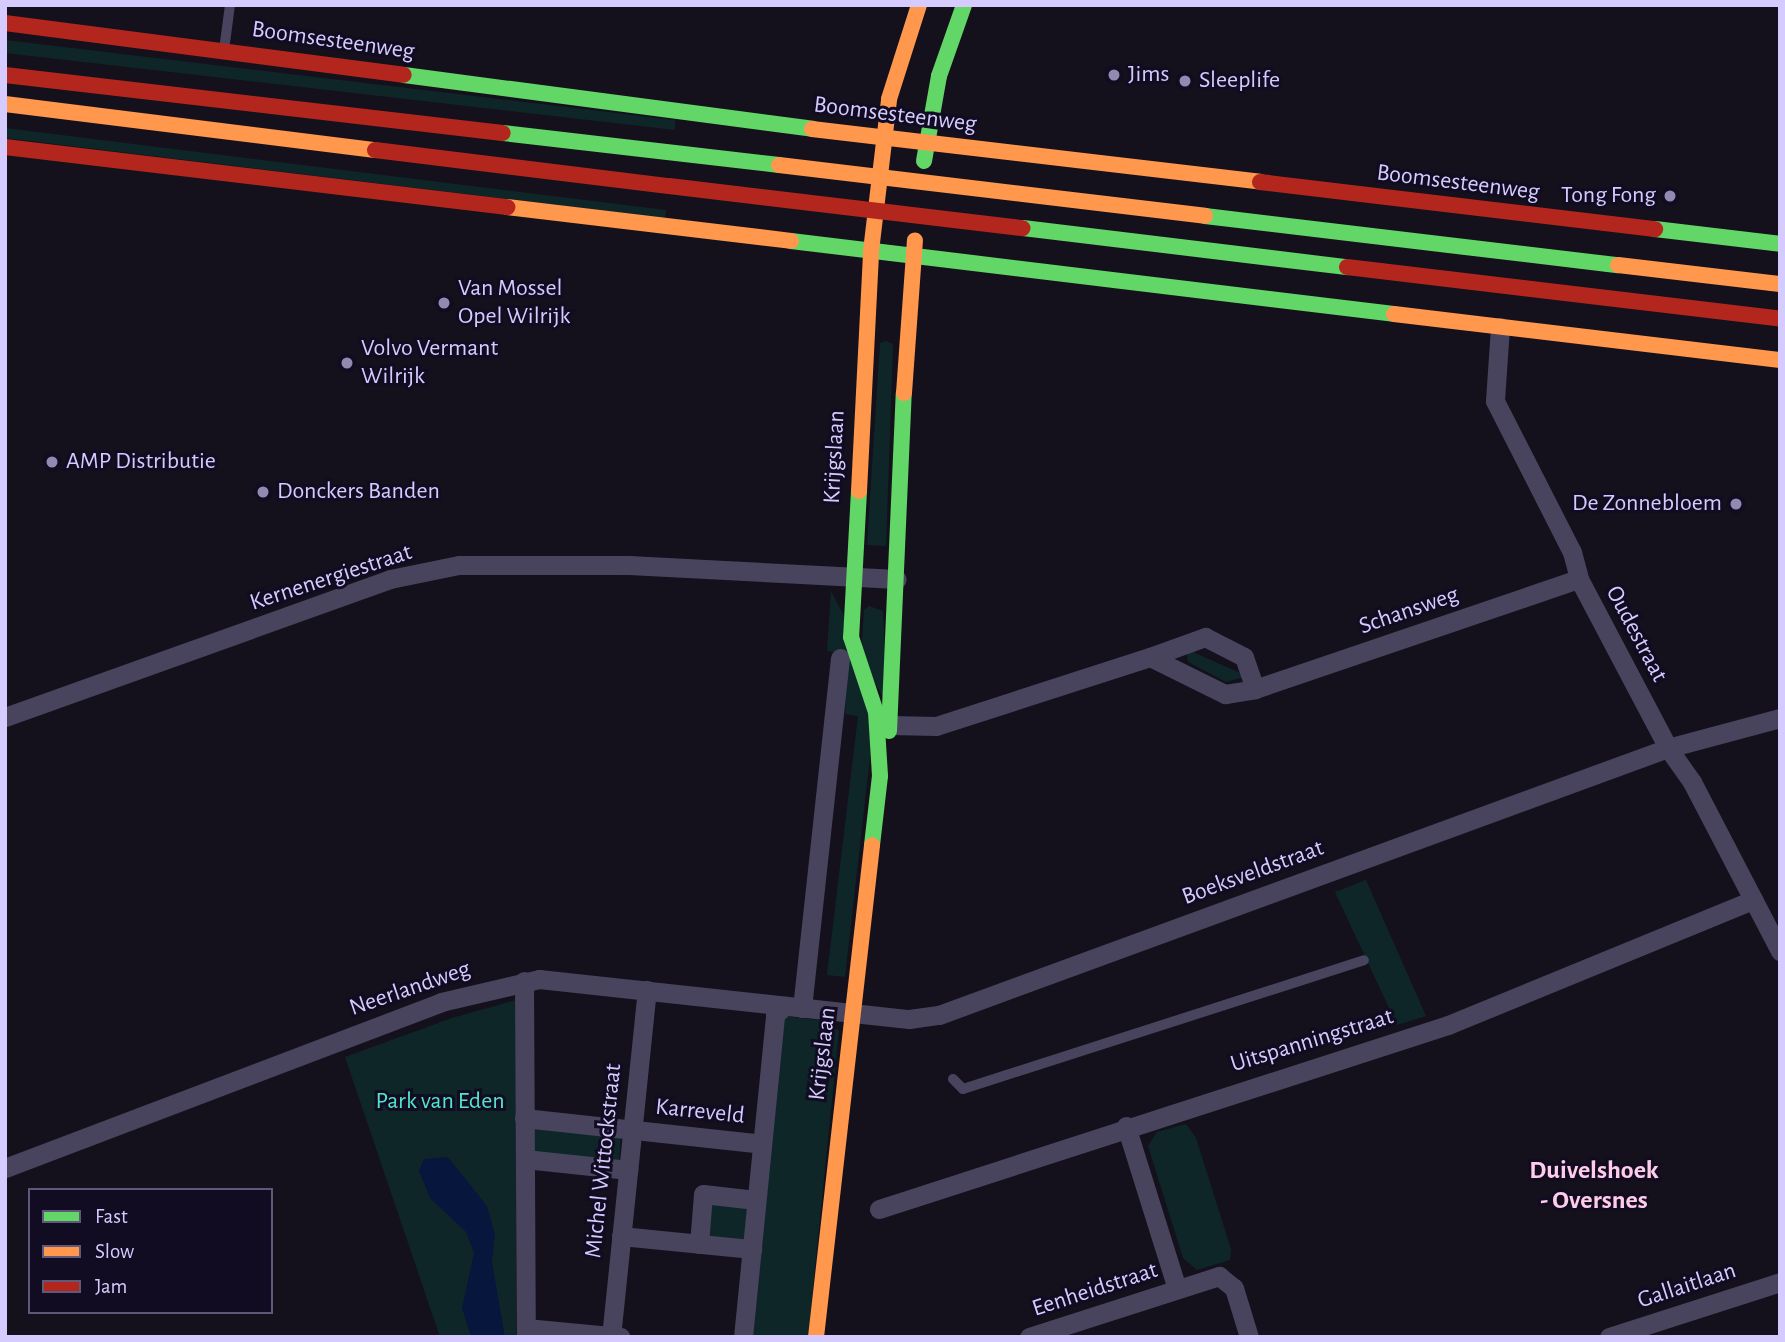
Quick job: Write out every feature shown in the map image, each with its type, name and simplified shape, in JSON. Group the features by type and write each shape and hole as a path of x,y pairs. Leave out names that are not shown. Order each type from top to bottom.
{"main road":[{"name":"Krijgslaan","path":"880,776 876,712 851,637 853,577 871,251 882,137 893,80 919,5"},
{"name":"Krijgslaan","path":"816,1337 880,776 890,725 914,257 926,142 939,76 964,5"},
{"name":"Boomsesteenweg","path":"5,23 797,127 1780,244"},
{"path":"5,62 50,78"},
{"path":"5,75 50,78 1780,284"},
{"path":"5,104 68,110 234,134 1780,319"},
{"path":"5,122 184,138 234,134"},
{"path":"752,236 792,221 806,205 810,150 797,127"},
{"path":"5,147 1780,360"}],"street":[{"name":"Oudestraat","path":"1500,327 1495,401 1572,552 1579,579 1668,748 1692,782 1780,951"},
{"name":"Kernenergiestraat","path":"5,717 390,579 459,565 584,564 897,579"},
{"name":"Schansweg","path":"1150,657 1225,694 1255,689 1579,579"},
{"path":"890,725 936,726 1205,637 1244,657 1255,689"},
{"name":"Krijgslaan","path":"743,1337 775,1014 793,1007 840,658"},
{"name":"Boeksveldstraat","path":"852,1013 909,1019 939,1015 1668,748 1780,718"},
{"name":"Uitspanningstraat","path":"879,1209 1126,1126 1448,1025 1753,900"},
{"name":"Neerlandweg","path":"5,1168 441,1002 524,981 539,979 852,1013"},
{"path":"524,981 526,1333 615,1336"},
{"name":"Michel Wittockstraat","path":"615,1336 621,1236 647,990"},
{"name":"Karreveld","path":"524,1118 762,1144"},
{"path":"1126,1126 1177,1289"},
{"path":"525,1159 628,1170"},
{"path":"699,1244 703,1195 756,1200"},
{"path":"621,1236 752,1249"},
{"name":"Eenheidstraat","path":"1029,1337 1219,1276 1227,1278 1234,1288 1249,1337"},
{"name":"Gallaitlaan","path":"1609,1337 1780,1282"}],"lane":[{"path":"224,50 230,5"},
{"path":"953,1079 963,1089 1364,960"}],"green space":[{"path":"5,40 675,120 675,130 5,53"},
{"path":"5,128 666,210 665,218 5,138"},
{"path":"886,341 893,344 886,546 867,545 880,343"},
{"path":"831,591 843,614 873,731 845,977 827,975 858,716 845,714 848,661 842,653 827,651"},
{"path":"869,606 883,611 887,704 861,658 864,610"},
{"path":"1186,649 1195,649 1195,653 1247,676 1226,682 1188,662"},
{"path":"1366,880 1426,1016 1397,1025 1335,892"},
{"name":"Park van Eden","path":"516,1000 516,1337 440,1337 345,1057 452,1018"},
{"path":"782,1016 828,1021 839,1031 808,1337 750,1337"},
{"path":"1186,1124 1196,1138 1231,1249 1230,1260 1197,1270 1183,1258 1148,1146 1157,1132"},
{"path":"534,1126 621,1134 619,1162 532,1153"},
{"path":"709,1201 751,1205 748,1243 705,1239"}],"water":[{"path":"448,1157 487,1206 495,1234 492,1262 505,1337 471,1337 462,1308 474,1253 466,1232 430,1198 419,1171 424,1159"}],"traffic: fast":[{"path":"924,161 939,76 964,5"},
{"path":"404,75 812,129"},
{"path":"503,133 779,165"},
{"path":"1205,216 1618,265"},
{"path":"1023,228 1347,267"},
{"path":"1655,229 1780,244"},
{"path":"791,241 1394,314"},
{"path":"889,731 904,393"},
{"path":"859,491 851,637 876,712 880,776 872,845"}],"traffic: slow":[{"path":"859,491 871,251 889,99 919,5"},
{"path":"5,104 375,150"},
{"path":"812,129 1260,182"},
{"path":"779,165 1205,216"},
{"path":"507,207 791,241"},
{"path":"904,393 915,240"},
{"path":"1618,265 1780,284"},
{"path":"1394,314 1780,360"},
{"path":"816,1337 872,845"}],"traffic: jam":[{"path":"5,23 404,75"},
{"path":"5,75 503,133"},
{"path":"5,147 507,207"},
{"path":"375,150 669,186"},
{"path":"1260,182 1655,229"},
{"path":"669,186 1023,228"},
{"path":"1347,267 1780,319"}],"place":[{"name":"Jims","path":"1114,75"},
{"name":"Sleeplife","path":"1185,81"},
{"name":"Tong Fong","path":"1670,196"},
{"name":"Van Mossel Opel Wilrijk","path":"444,303"},
{"name":"Volvo Vermant Wilrijk","path":"347,363"},
{"name":"AMP Distributie","path":"52,462"},
{"name":"Donckers Banden","path":"263,492"},
{"name":"De Zonnebloem","path":"1736,504"}],"district":[{"name":"Duivelshoek - Oversnes","path":"1594,1186"}]}
